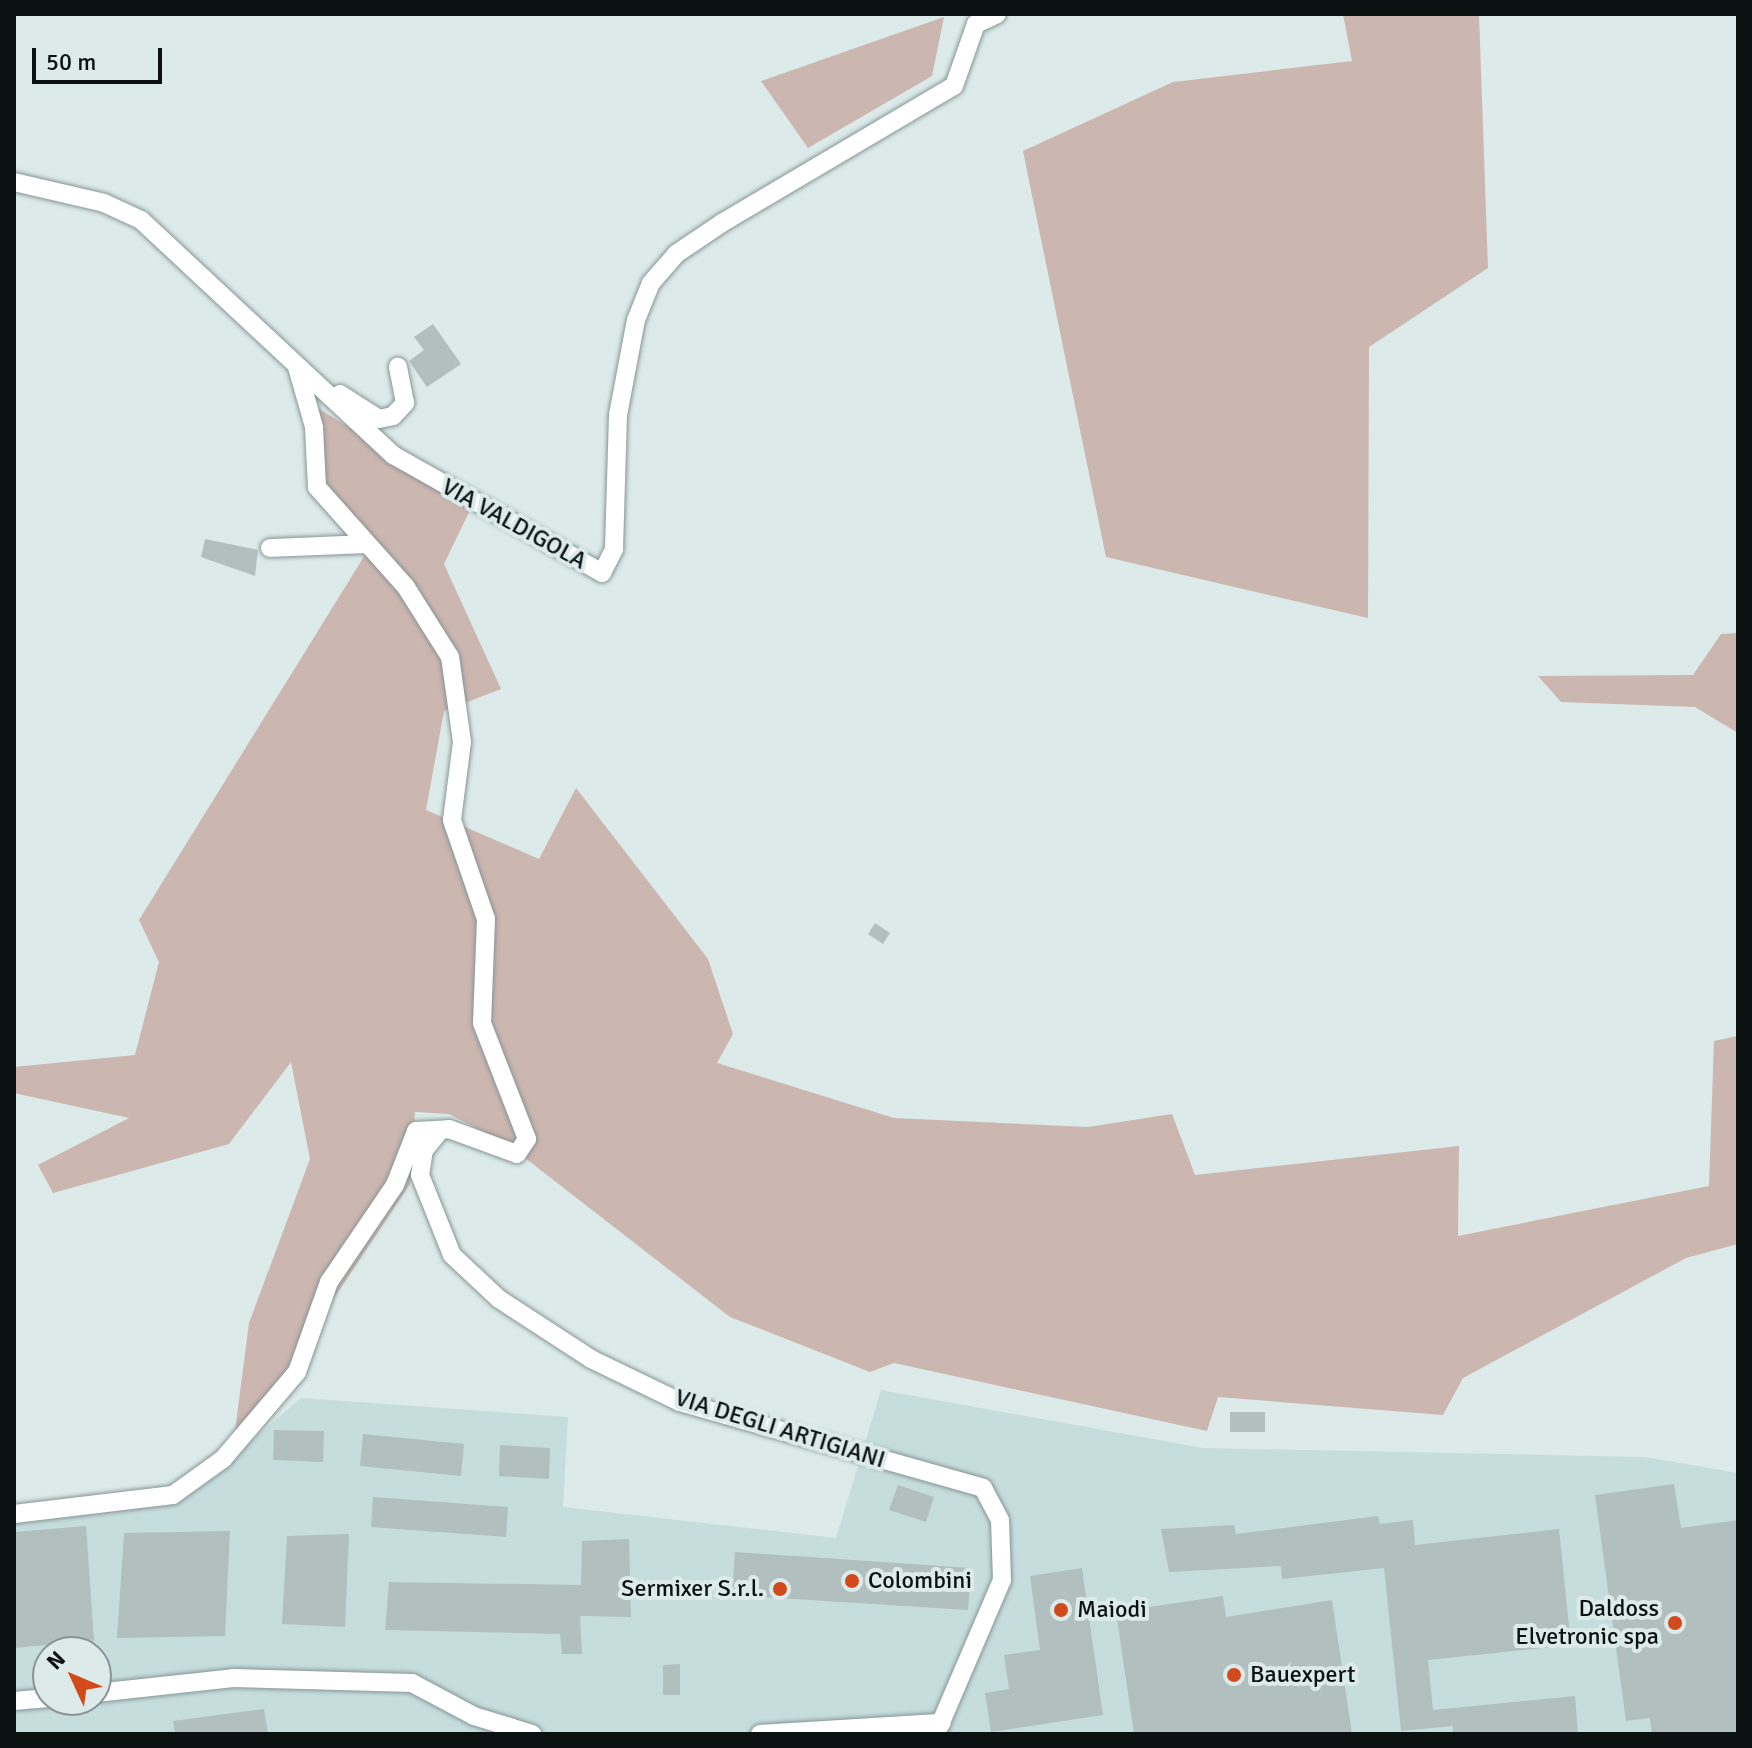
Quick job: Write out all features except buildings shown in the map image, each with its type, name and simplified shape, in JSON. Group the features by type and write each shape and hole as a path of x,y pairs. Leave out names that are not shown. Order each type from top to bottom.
{"street":[{"name":"VIA VALDIGOLA","path":"14,182 104,203 141,220 393,455 602,573 614,549 618,415 636,320 651,283 676,254 722,223 954,86 976,24 997,14"},
{"path":"297,367 379,419 405,403 398,367"},
{"path":"14,1514 173,1495 223,1459 297,1372 329,1282 395,1185 416,1131 438,1133 449,1129 517,1154 527,1139 482,1023 486,919 452,820 462,742 450,657 406,587 317,487 314,427 297,367"},
{"path":"270,548 365,544"},
{"name":"VIA DEGLI ARTIGIANI","path":"438,1133 424,1150 420,1175 452,1255 499,1299 591,1359 680,1402 983,1488 1000,1520 1002,1580 939,1728 760,1734"},
{"path":"112,1691 233,1678 412,1683 474,1716 532,1734"}],"shaded area":[{"path":"1343,14 1479,14 1488,268 1369,347 1368,618 1106,557 1023,151 1173,82 1352,61"},
{"path":"944,17 932,76 808,148 761,81"},
{"path":"316,407 473,504 444,564 501,689 444,711 426,810 539,859 576,788 708,959 733,1034 717,1063 894,1118 1088,1127 1172,1114 1195,1175 1459,1146 1458,1236 1709,1186 1714,1041 1738,1036 1738,1244 1686,1258 1463,1378 1443,1415 1218,1397 1207,1431 894,1363 870,1372 730,1317 507,1144 449,1114 415,1112 410,1184 280,1379 235,1431 249,1323 310,1159 291,1062 229,1144 53,1193 38,1165 129,1118 14,1093 14,1067 135,1055 159,962 139,920 373,542 322,485"},
{"path":"1738,633 1738,733 1695,707 1561,702 1538,676 1693,675 1721,634"},
{"path":"881,1390 1203,1448 1645,1457 1738,1473 1738,1734 14,1734 14,1507 184,1498 301,1398 568,1417 563,1507 836,1538"}],"place":[{"name":"Colombini","path":"852,1581"},
{"name":"Sermixer S.r.l.","path":"780,1589"},
{"name":"Maiodi","path":"1061,1610"},
{"name":"Daldoss Elvetronic spa","path":"1675,1623"},
{"name":"Bauexpert","path":"1234,1675"}]}
